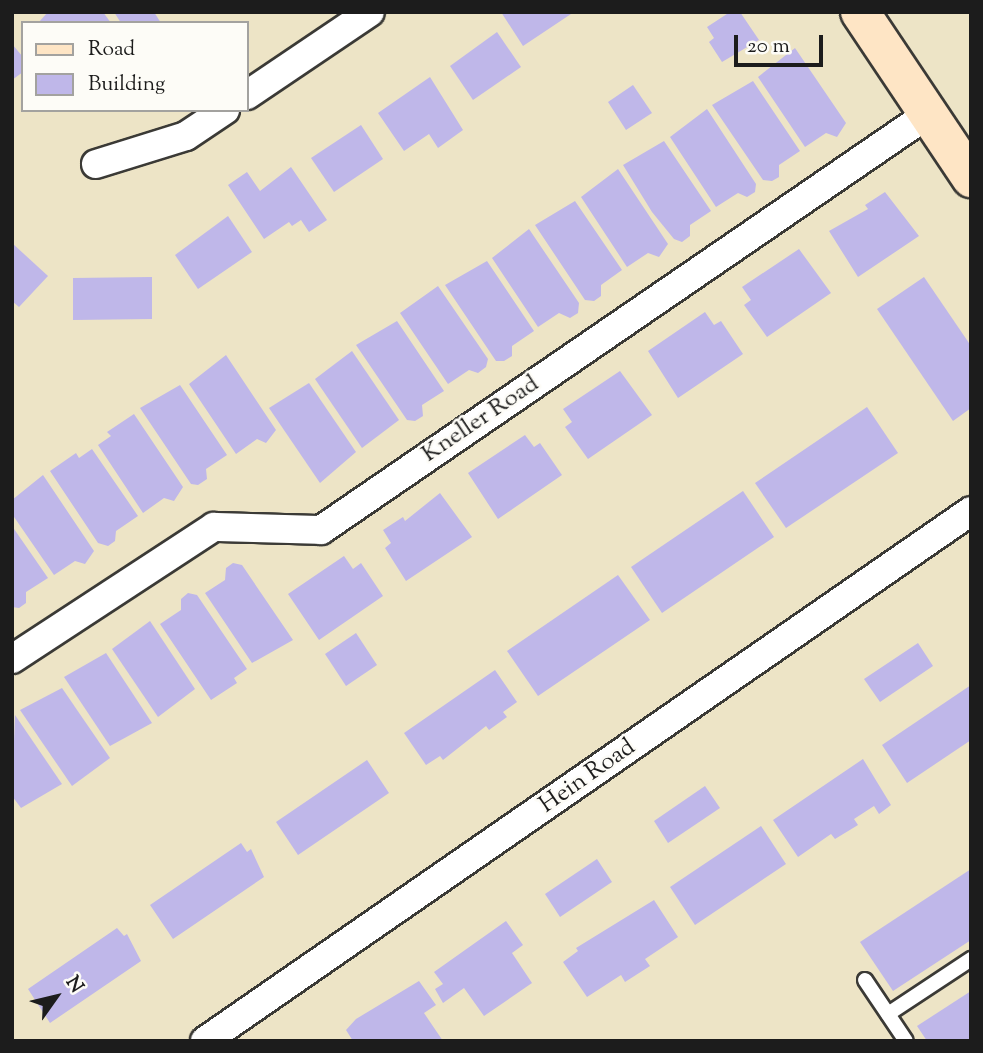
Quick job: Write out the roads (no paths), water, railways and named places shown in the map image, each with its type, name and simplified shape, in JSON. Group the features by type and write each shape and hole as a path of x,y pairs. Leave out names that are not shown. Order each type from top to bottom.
{"street":[{"path":"248,94 370,12"},
{"path":"860,12 971,178"},
{"path":"96,164 186,136 222,112"},
{"name":"Kneller Road","path":"12,659 214,527 321,530 928,114"},
{"name":"Hein Road","path":"205,1041 971,511"}],"lane":[{"path":"888,1014 971,959"},
{"path":"865,980 906,1041"}]}
